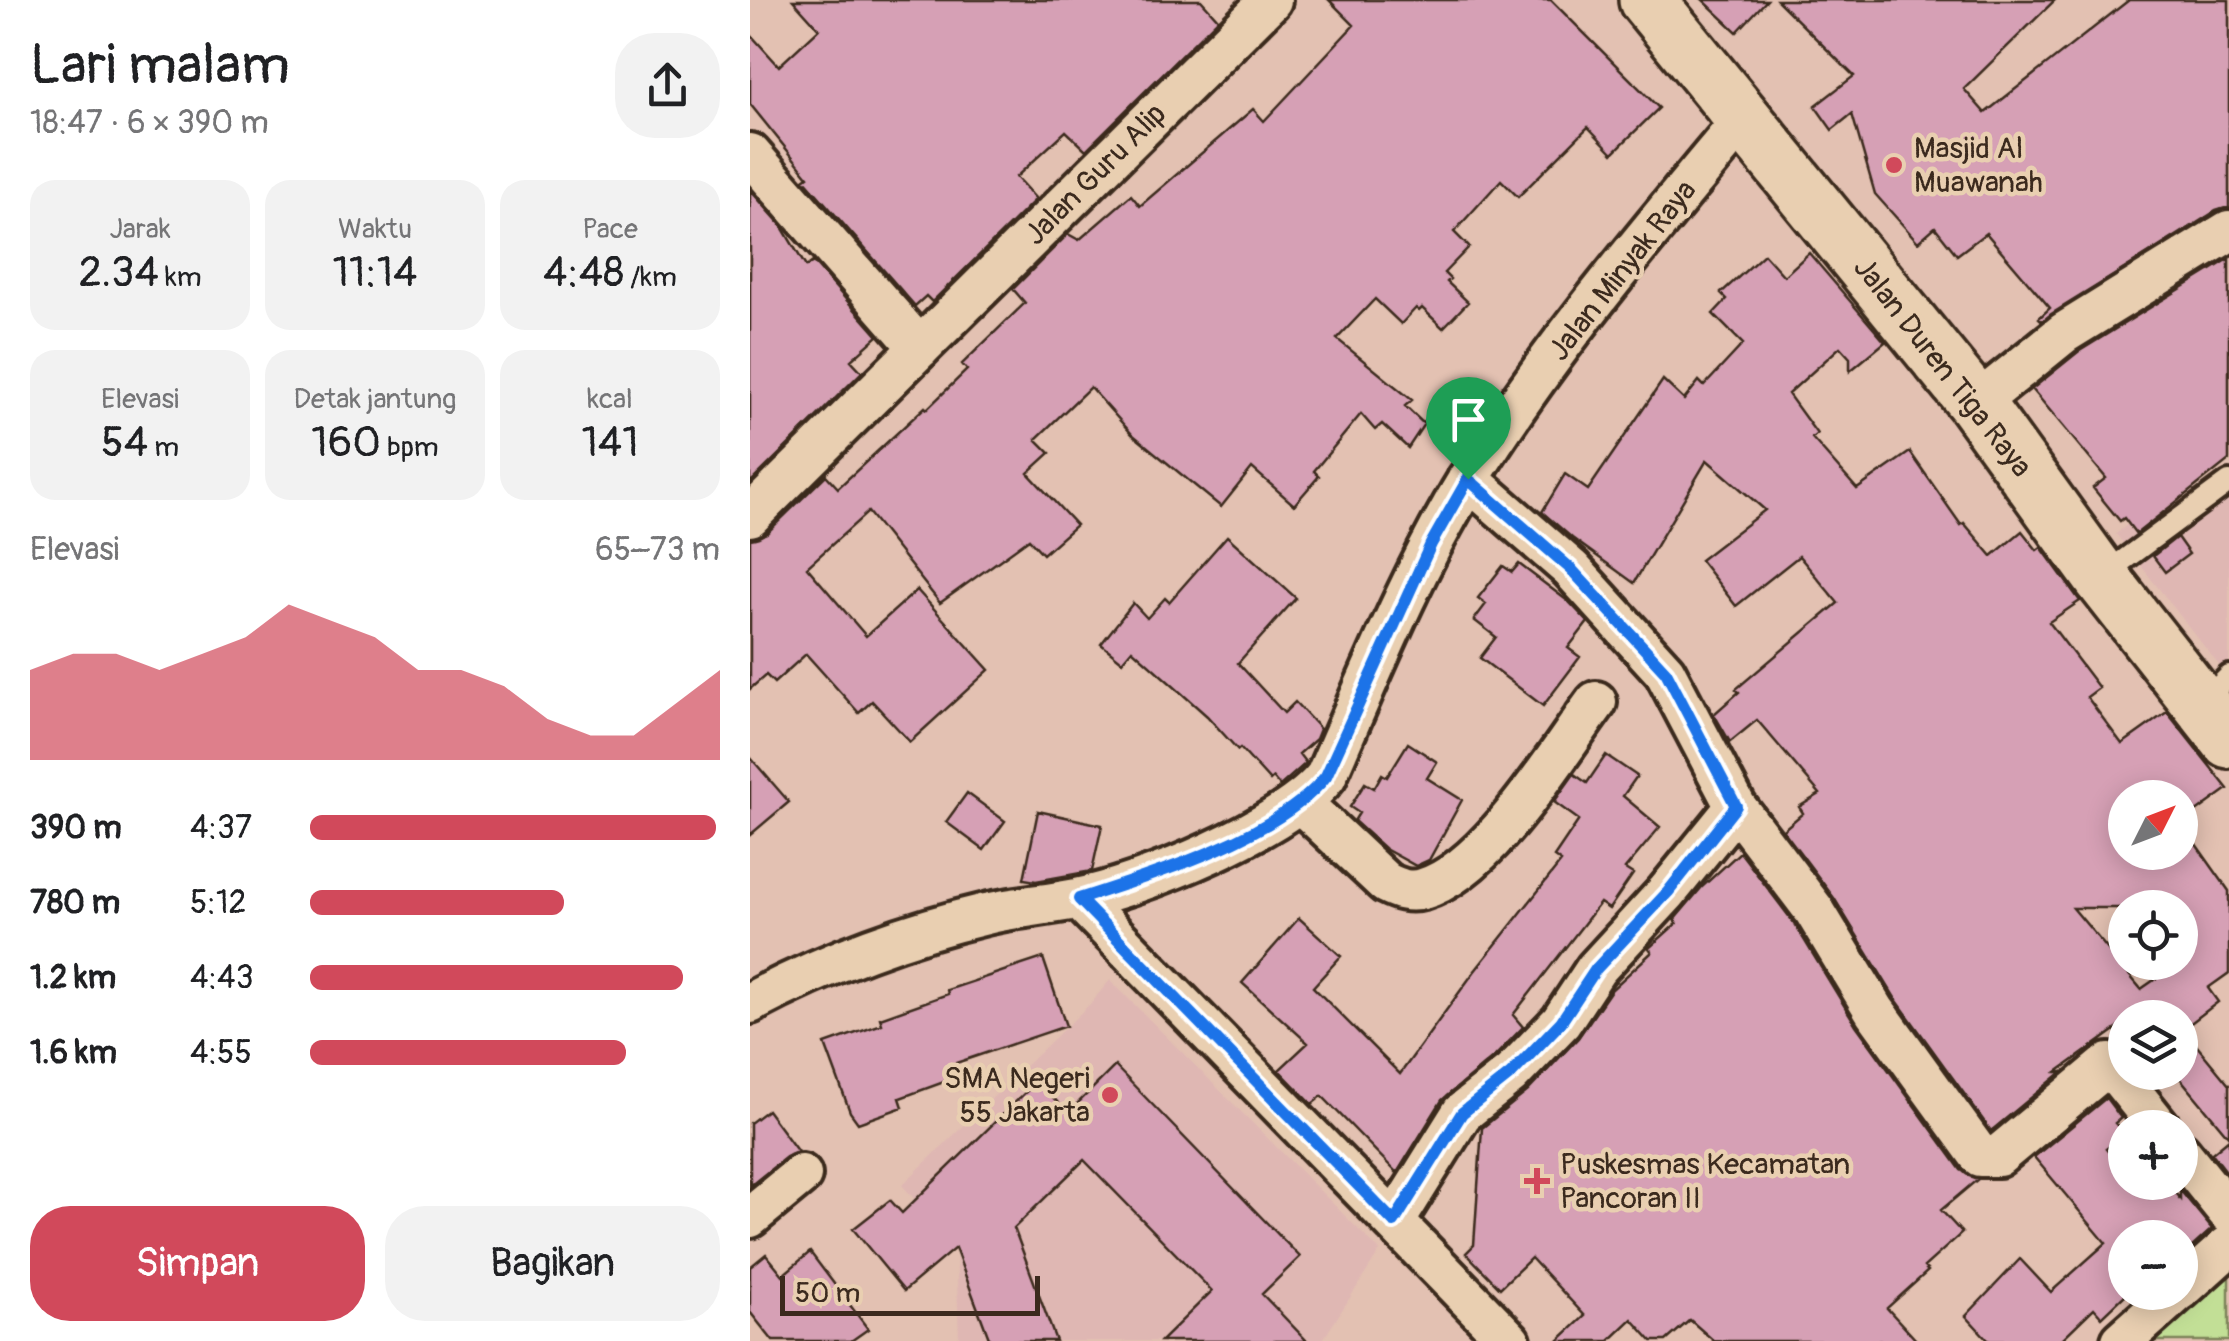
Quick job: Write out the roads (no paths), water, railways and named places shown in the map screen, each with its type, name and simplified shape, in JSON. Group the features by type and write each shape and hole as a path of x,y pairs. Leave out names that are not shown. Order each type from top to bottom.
{"main road":[{"name":"Jalan Duren Tiga Raya","path":"1647,0 1976,404 2100,577 2220,707"}],"street":[{"name":"Jalan Guru Alip","path":"750,516 1271,0"},
{"name":"Jalan Minyak Raya","path":"750,1003 795,979 924,931 988,913 1079,899 1163,873 1271,822 1301,803 1326,776 1431,544 1468,479 1587,308 1745,117"},
{"path":"750,154 920,348"},
{"path":"1976,404 2064,333 2229,231"},
{"path":"1468,479 1571,569 1666,672 1736,806 1814,910 1875,1012 1980,1156 1998,1156 2109,1064 2146,1110"},
{"path":"1301,803 1386,883 1402,891 1422,889 1470,861 1499,832 1596,702"},
{"path":"1394,1222 1462,1113 1511,1074 1561,1022 1596,969 1668,892 1736,806"},
{"path":"1079,899 1510,1341"},
{"path":"2198,1174 2229,1212"},
{"path":"750,1217 800,1175"},
{"path":"2198,1273 2229,1246"},
{"path":"2122,1341 2157,1310"}],"lane":[{"path":"2100,577 2229,482"}],"place":[{"name":"Masjid Al Muawanah","path":"1894,165"},
{"name":"SMA Negeri 55 Jakarta","path":"1110,1095"},
{"name":"Puskesmas Kecamatan Pancoran II","path":"1537,1181"}]}
